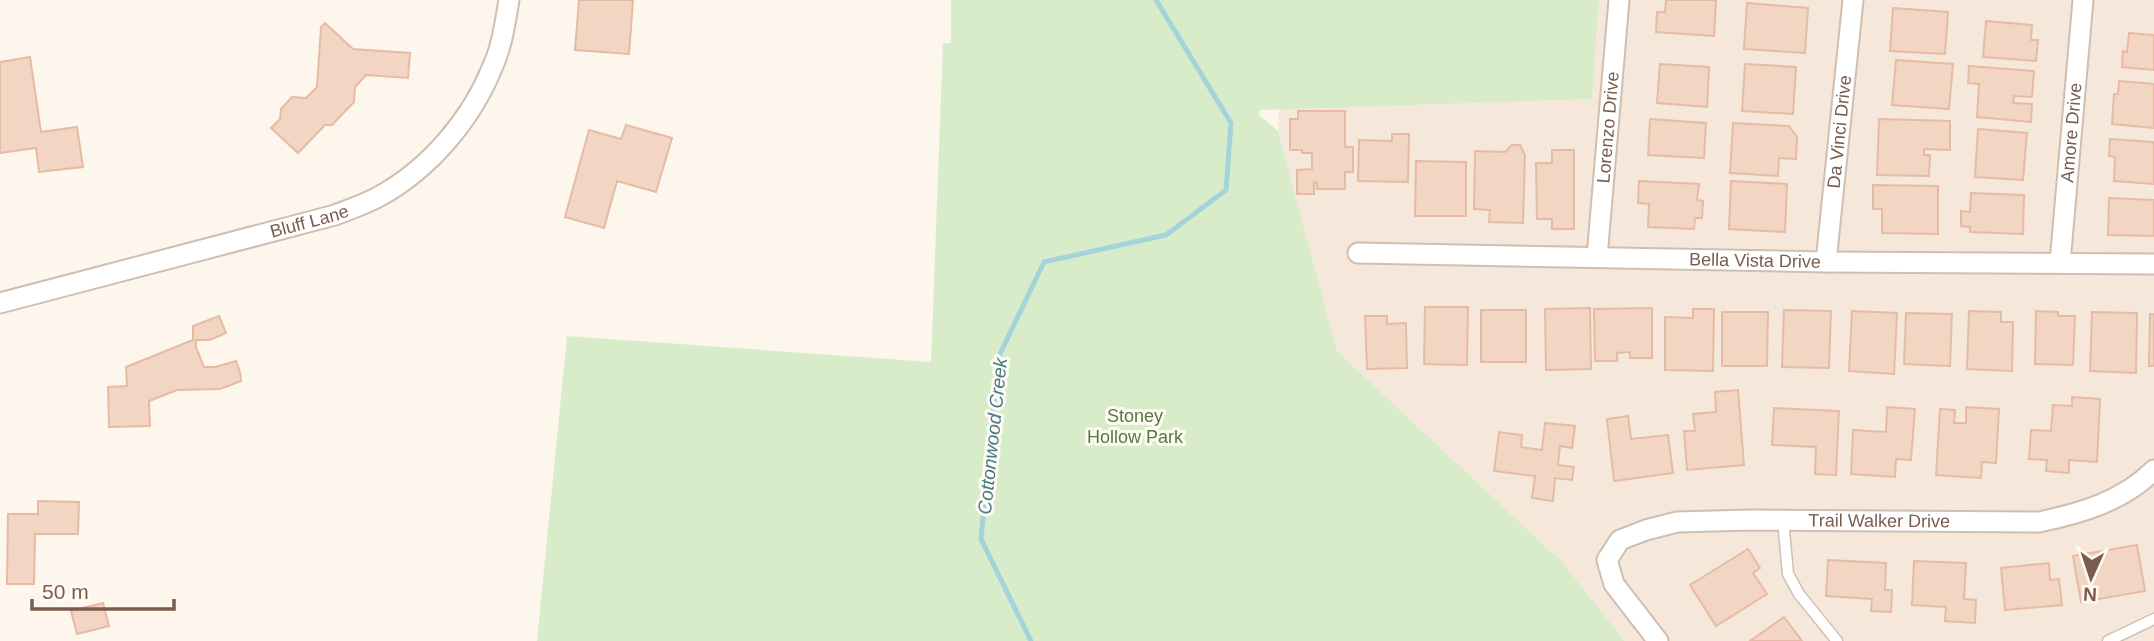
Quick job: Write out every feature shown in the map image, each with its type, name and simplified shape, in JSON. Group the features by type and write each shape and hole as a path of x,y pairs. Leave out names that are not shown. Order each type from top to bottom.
{"street":[{"name":"Bluff Lane","path":"0,303 335,215 380,197 419,169 451,136 477,100 493,67 505,27 509,0"},
{"name":"Lorenzo Drive","path":"1597,257 1619,0"},
{"name":"Da Vinci Drive","path":"1826,262 1853,0"},
{"name":"Amore Drive","path":"2060,263 2083,0"},
{"name":"Bella Vista Drive","path":"1358,253 1826,262 2154,264"},
{"name":"Trail Walker Drive","path":"1658,641 1615,584 1607,560 1620,540 1646,530 1677,522 2039,522 2070,515 2121,496 2154,470"}],"lane":[{"path":"1783,520 1788,574 1799,594 1837,641"},
{"path":"2108,641 2154,619"}],"shaded area":[{"path":"1599,0 2154,0 2154,641 1625,641 1562,562 1337,351 1278,131 1279,109 1592,99"}],"green space":[{"name":"Stoney Hollow Park","path":"951,0 1599,0 1592,99 1260,110 1259,115 1278,131 1337,351 1562,562 1625,641 537,641 567,336 931,362 943,43 951,43"}],"building":[{"path":"579,0 633,0 629,54 575,50"},
{"path":"1666,0 1716,0 1714,36 1656,32 1657,12 1665,12"},
{"path":"1747,3 1808,8 1805,53 1744,49"},
{"path":"1893,8 1948,12 1945,54 1890,51"},
{"path":"1986,21 2032,25 2031,40 2038,40 2036,61 1983,57"},
{"path":"325,23 353,49 410,53 408,78 366,75 355,87 354,102 332,125 325,125 298,153 271,128 280,119 281,109 292,97 306,98 317,87 321,27"},
{"path":"2129,33 2154,35 2154,70 2122,67 2123,51 2127,52"},
{"path":"30,57 41,132 77,127 83,167 39,172 36,148 0,153 0,62"},
{"path":"1896,60 1953,64 1949,109 1892,105"},
{"path":"1660,64 1709,67 1707,107 1657,103"},
{"path":"1745,64 1796,67 1793,114 1742,111"},
{"path":"1969,66 2034,71 2032,97 2014,96 2013,103 2032,104 2031,122 1977,117 1979,84 1968,83"},
{"path":"2119,81 2154,84 2154,128 2112,124 2114,94 2118,94"},
{"path":"1298,111 1345,111 1345,147 1353,147 1353,172 1345,172 1345,189 1317,189 1317,183 1314,182 1314,194 1297,194 1297,170 1312,169 1312,153 1290,150 1290,119 1298,119"},
{"path":"1650,119 1706,123 1704,158 1648,155"},
{"path":"1879,119 1950,121 1950,150 1924,149 1924,155 1930,155 1929,176 1877,175"},
{"path":"1733,123 1789,126 1797,137 1796,159 1779,158 1778,176 1730,173"},
{"path":"626,125 672,138 656,192 617,181 604,228 565,217 589,130 621,139"},
{"path":"1978,129 2027,133 2023,180 1975,177"},
{"path":"1392,134 1409,134 1408,182 1358,181 1359,140 1392,141"},
{"path":"2110,139 2154,142 2154,184 2114,181 2115,157 2109,156"},
{"path":"1512,145 1520,145 1525,155 1523,223 1489,222 1490,210 1474,209 1475,151 1505,152"},
{"path":"1552,150 1574,150 1574,229 1552,229 1552,219 1537,219 1536,163 1552,163"},
{"path":"1416,161 1466,162 1466,216 1415,216"},
{"path":"1639,181 1699,184 1697,200 1703,201 1702,218 1695,218 1694,229 1648,227 1649,204 1638,203"},
{"path":"1731,181 1787,184 1785,232 1729,229"},
{"path":"1873,185 1938,186 1938,234 1882,233 1882,209 1873,209"},
{"path":"1971,193 2024,195 2023,234 1970,232 1970,227 1961,226 1961,211 1970,212"},
{"path":"2109,198 2154,200 2154,236 2108,235"},
{"path":"1425,307 1468,307 1467,365 1424,364"},
{"path":"1590,308 1591,369 1546,370 1545,309"},
{"path":"1652,308 1652,358 1630,358 1630,352 1617,353 1617,361 1595,361 1594,309"},
{"path":"1693,309 1714,309 1713,371 1665,370 1665,317 1693,318"},
{"path":"1481,310 1526,310 1526,362 1481,362"},
{"path":"1784,310 1831,311 1829,368 1782,367"},
{"path":"1852,311 1897,313 1894,374 1849,371"},
{"path":"1969,311 2001,312 2001,322 2013,322 2012,371 1967,369"},
{"path":"2036,311 2058,312 2058,316 2075,316 2073,365 2035,364"},
{"path":"1722,312 1768,312 1767,366 1722,366"},
{"path":"2092,312 2137,313 2136,373 2090,371"},
{"path":"1906,313 1952,314 1950,366 1904,364"},
{"path":"2150,314 2154,314 2154,366 2149,366"},
{"path":"219,316 226,333 210,340 196,340 196,347 204,367 236,361 241,381 220,389 177,390 149,401 150,426 109,427 108,387 127,386 126,367 193,340 193,326"},
{"path":"1365,316 1387,316 1387,324 1406,323 1407,368 1367,369"},
{"path":"1738,390 1744,465 1687,470 1684,431 1695,431 1693,414 1716,412 1715,392"},
{"path":"2072,397 2100,399 2097,462 2069,460 2069,473 2046,471 2047,460 2029,459 2031,430 2051,431 2053,405 2072,406"},
{"path":"1887,407 1915,409 1911,460 1896,459 1895,477 1851,474 1853,430 1886,432"},
{"path":"1966,407 1999,409 1996,463 1982,462 1981,478 1936,475 1940,409 1955,410 1954,423 1966,423"},
{"path":"1774,408 1839,411 1836,475 1815,474 1816,447 1772,445"},
{"path":"1628,416 1631,439 1668,435 1673,473 1614,481 1607,419"},
{"path":"1545,423 1575,426 1572,448 1560,446 1558,465 1574,467 1572,480 1555,478 1553,501 1532,498 1535,476 1494,471 1499,432 1522,435 1521,447 1542,450"},
{"path":"38,501 79,502 78,534 35,534 34,584 7,584 8,514 38,514"},
{"path":"2137,545 2145,591 2081,602 2073,556"},
{"path":"1748,549 1760,568 1753,573 1767,594 1716,626 1690,585"},
{"path":"1828,560 1886,563 1885,590 1892,590 1891,612 1871,611 1872,599 1826,596"},
{"path":"1914,561 1966,563 1964,599 1976,600 1975,623 1945,621 1946,607 1912,605"},
{"path":"2049,563 2050,580 2059,579 2062,605 2005,610 2001,568"},
{"path":"103,603 109,626 77,634 71,611"},
{"path":"1784,617 1802,641 1750,641"}],"waterway":[{"name":"Cottonwood Creek","path":"1031,641 981,539 998,358 1044,262 1166,235 1226,190 1231,123 1156,0"}]}
